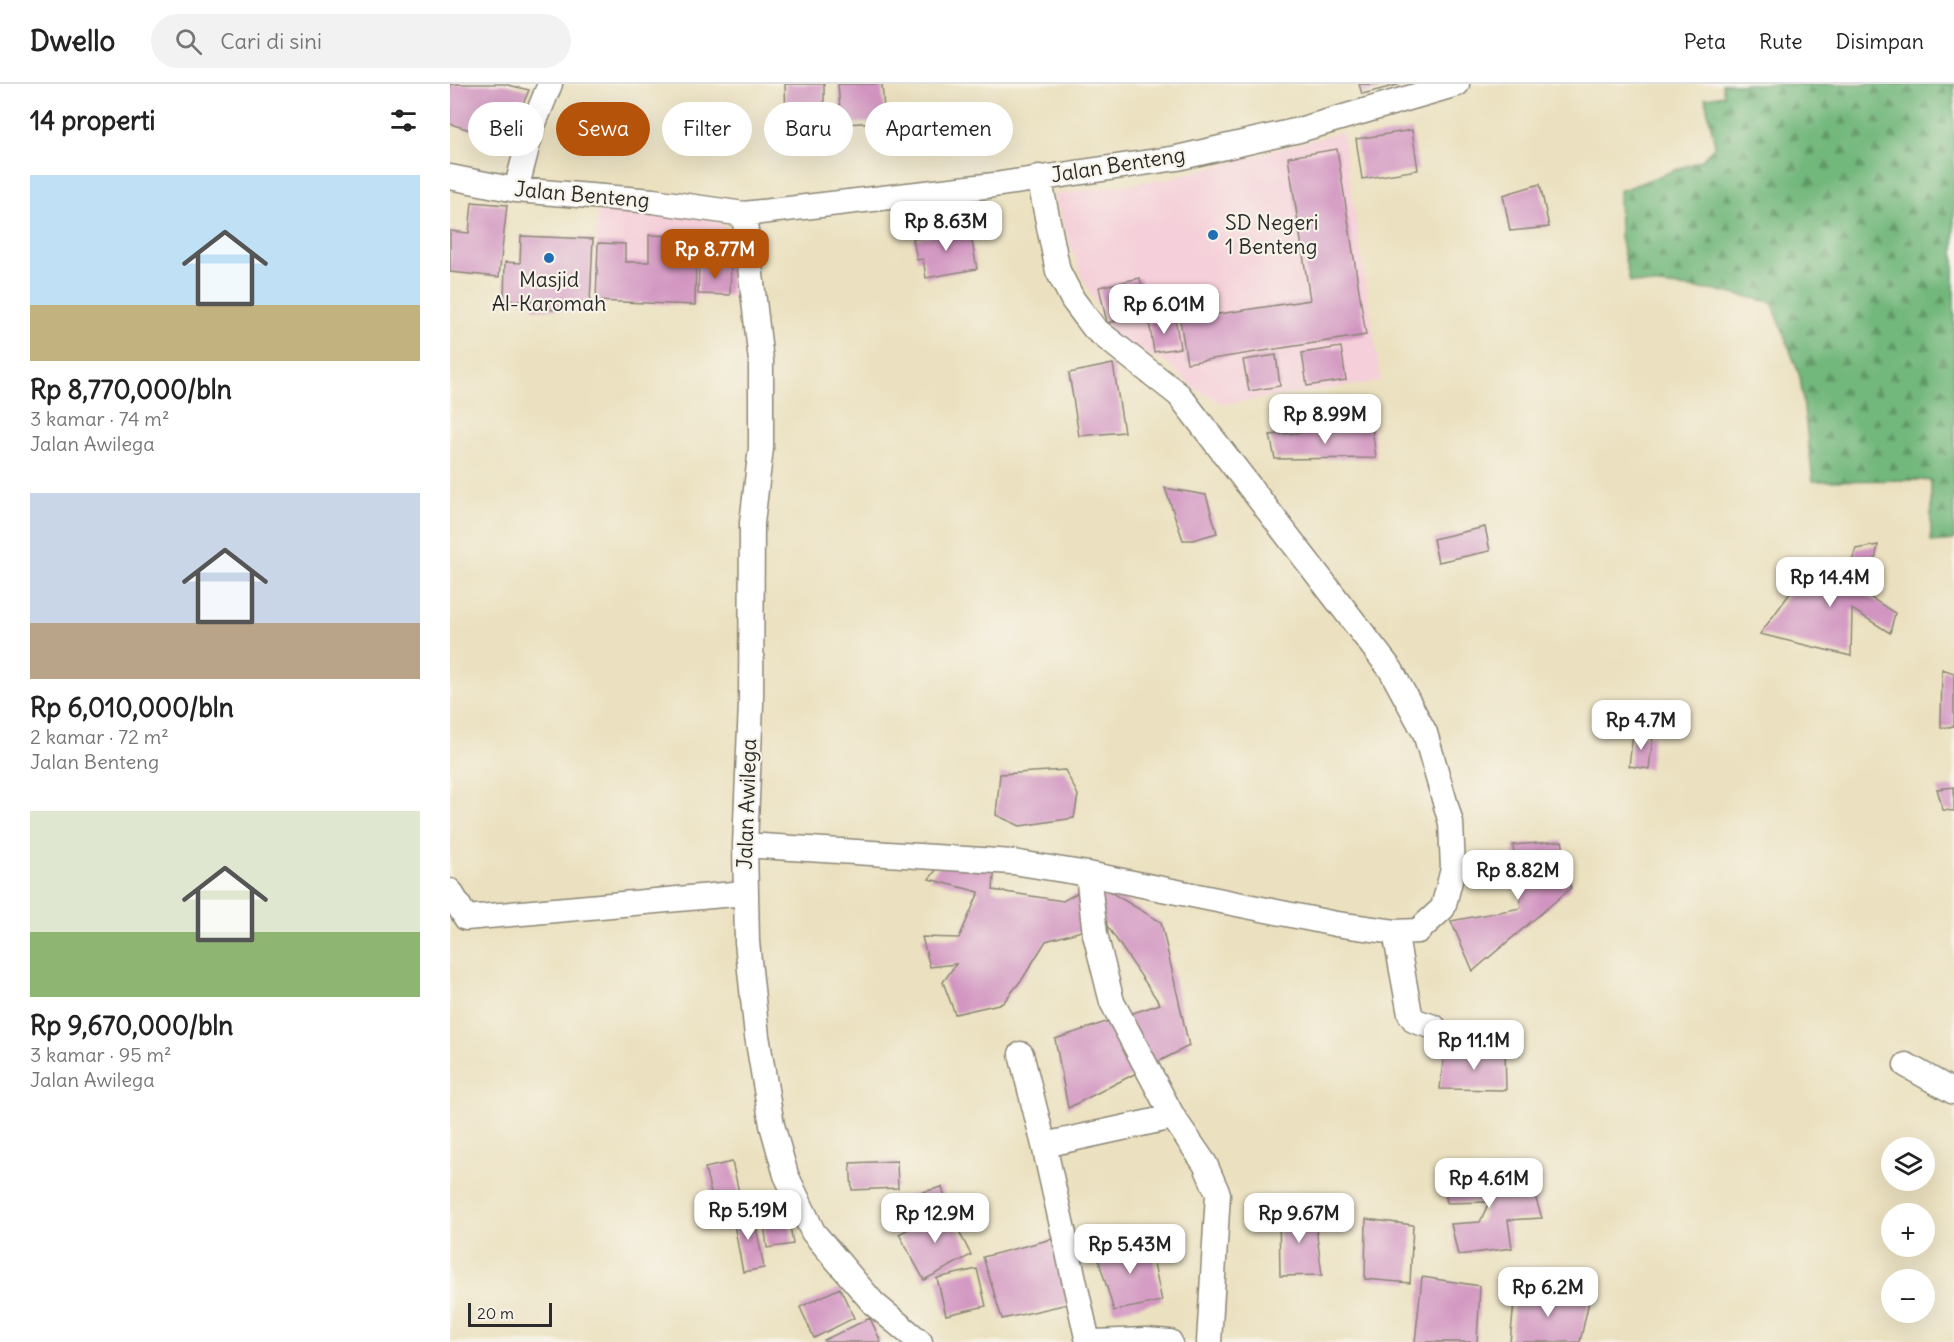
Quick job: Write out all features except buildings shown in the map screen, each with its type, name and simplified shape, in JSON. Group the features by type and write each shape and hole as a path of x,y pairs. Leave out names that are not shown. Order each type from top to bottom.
{"street":[{"path":"516,190 532,128 550,84"},
{"name":"Jalan Benteng","path":"450,177 516,190 653,201 744,214 994,185 1177,158 1299,130 1457,84"},
{"path":"745,845 1013,862 1088,874 1336,924 1395,932 1418,931 1443,908 1453,869 1451,823 1425,733 1391,670 1179,395 1095,329 1074,300 1058,271 1039,177"},
{"name":"Jalan Awilega","path":"744,214 761,361 761,448 752,523 751,704 745,845 747,942 757,1036 772,1125 786,1175 813,1232 874,1304 920,1342"},
{"path":"1088,874 1095,934 1112,1002 1173,1117 1205,1164 1218,1194 1209,1342"},
{"path":"450,891 458,925 745,892"},
{"path":"1395,932 1410,1014 1415,1021 1434,1027"},
{"path":"1021,1054 1088,1342"},
{"path":"1906,1065 1954,1092"},
{"path":"1044,1145 1173,1117"},
{"path":"1094,1342 1146,1340 1170,1342"}],"shaded area":[{"name":"SD Negeri 1 Benteng","path":"1342,132 1381,381 1224,404 1194,388 1168,364 1114,338 1081,275 1054,195 1172,178"},
{"path":"598,206 712,218 724,225 737,259 741,298 696,296 695,305 593,303"}],"green space":[{"path":"1722,84 1954,84 1954,540 1931,542 1931,480 1813,481 1800,377 1772,302 1719,291 1630,282 1620,237 1619,191 1702,160 1715,145 1705,98 1724,95"}],"place":[{"name":"SD Negeri 1 Benteng","path":"1213,235"},
{"name":"Masjid Al-Karomah","path":"549,258"}]}
